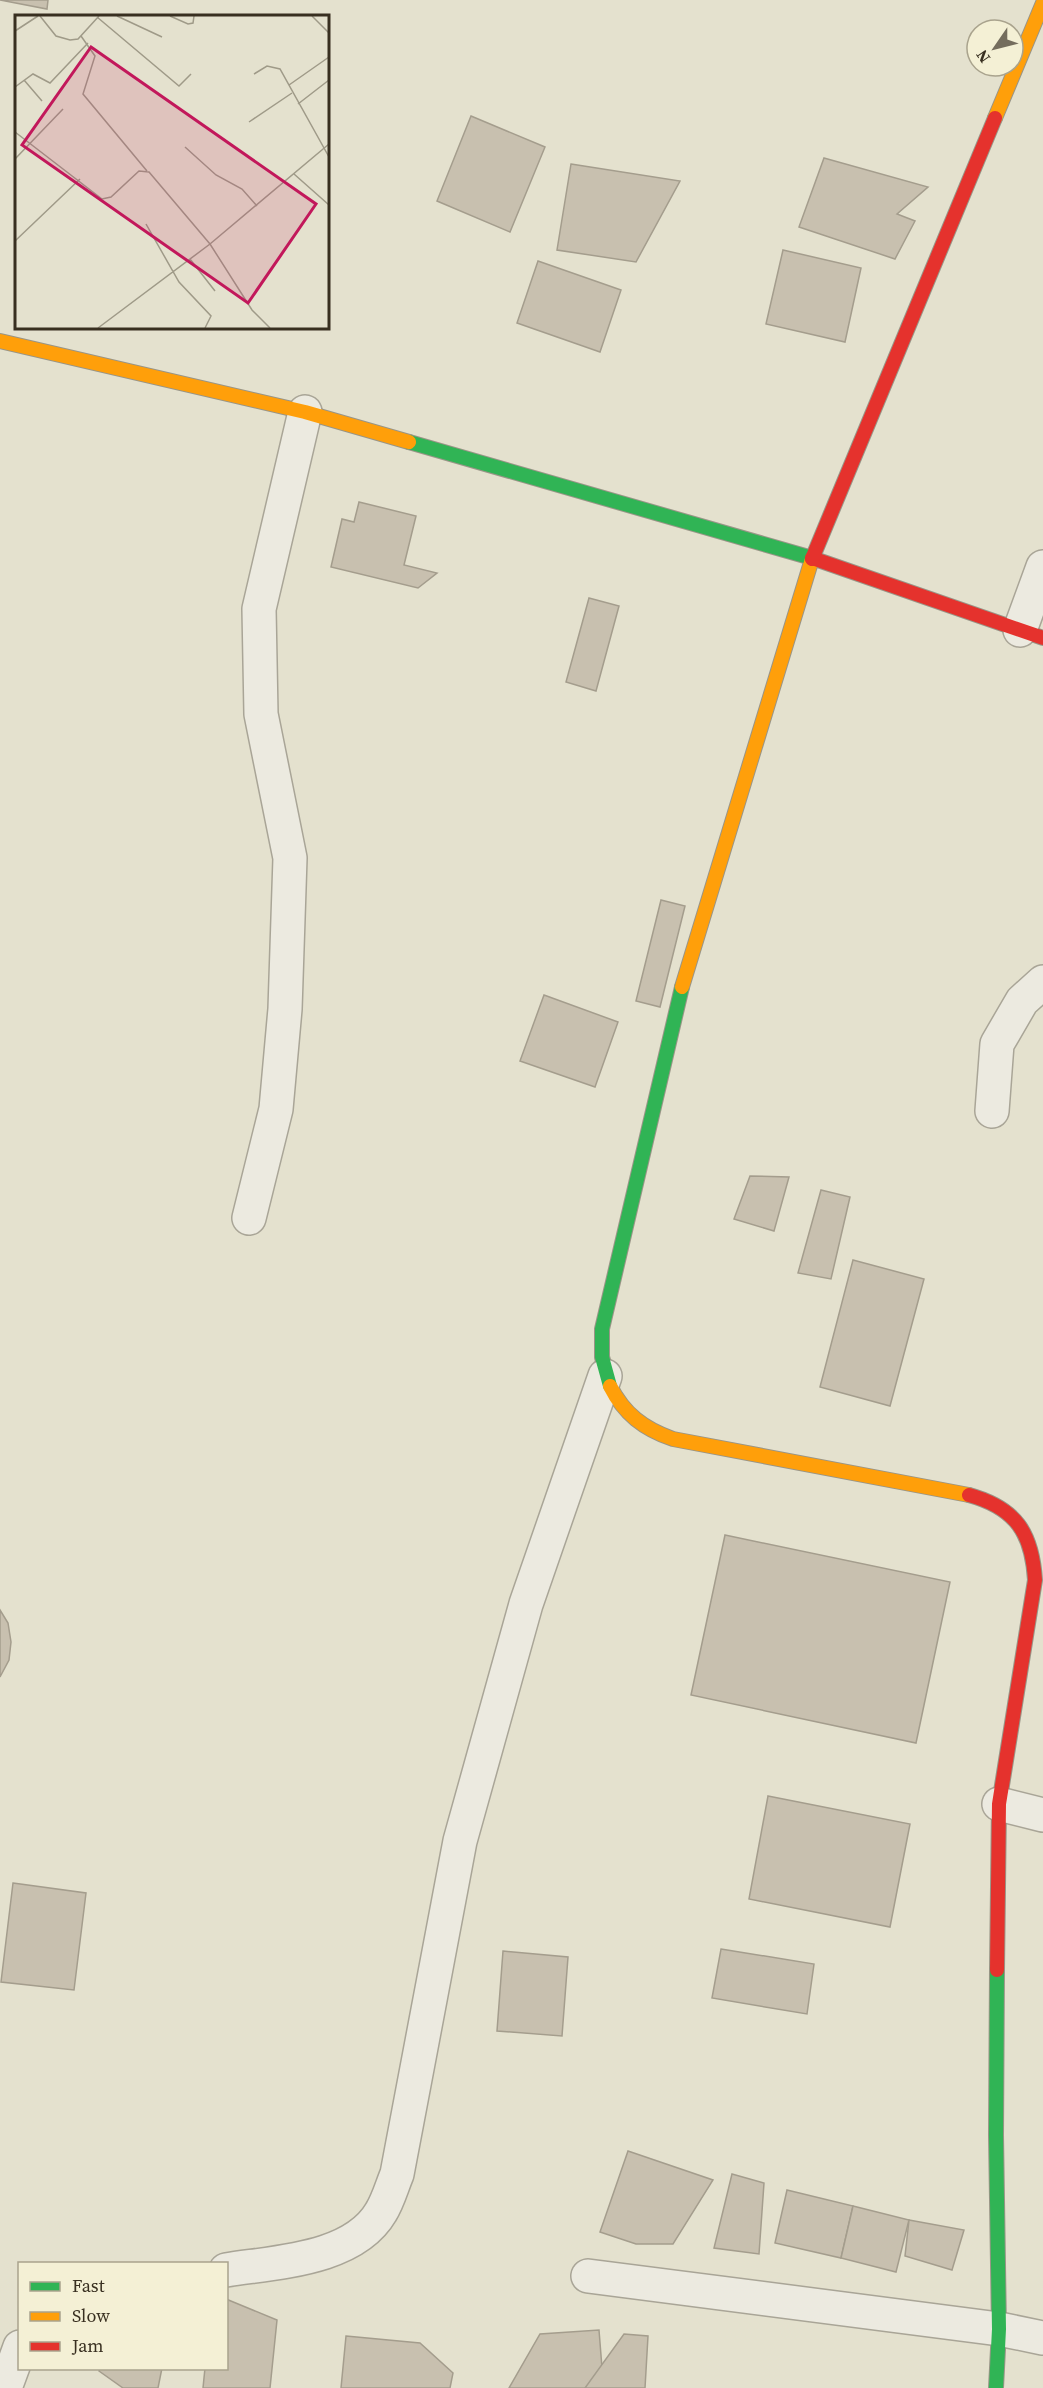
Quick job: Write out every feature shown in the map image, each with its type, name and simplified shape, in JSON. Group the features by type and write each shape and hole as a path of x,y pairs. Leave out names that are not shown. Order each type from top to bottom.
{"street":[{"path":"996,2388 999,2329 996,2135 999,1804 1036,1573 1027,1541 1010,1514 973,1496 669,1437 646,1428 624,1409 605,1376 600,1351 602,1329 684,977 812,558 1043,3"},
{"path":"0,341 304,412 812,558 1032,634 1043,567"},
{"path":"249,1218 276,1109 285,1009 290,858 261,714 259,609 304,412"},
{"path":"992,1111 997,1044 1022,1001 1043,982"},
{"path":"228,2270 323,2254 354,2240 381,2214 397,2174 460,1842 526,1604 605,1376"},
{"path":"999,1804 1043,1815"},
{"path":"588,2276 999,2329 1043,2338"},
{"path":"5,2388 18,2352"}],"building":[{"path":"0,0 48,0 47,9"},
{"path":"471,116 545,147 510,232 437,201"},
{"path":"824,158 928,187 897,214 915,221 895,259 799,227"},
{"path":"571,164 680,181 636,262 557,250"},
{"path":"783,250 861,268 845,342 766,324"},
{"path":"538,261 621,290 600,352 517,323"},
{"path":"359,502 416,516 404,565 437,573 418,588 331,567 342,519 354,522"},
{"path":"589,598 619,606 596,691 566,682"},
{"path":"661,900 685,906 660,1007 636,1001"},
{"path":"544,995 618,1022 595,1087 520,1061"},
{"path":"750,1176 789,1177 774,1231 734,1219"},
{"path":"821,1190 850,1197 831,1279 798,1273"},
{"path":"853,1260 924,1279 890,1406 820,1387"},
{"path":"725,1535 950,1582 916,1743 691,1695"},
{"path":"0,1610 8,1623 11,1642 9,1660 0,1677"},
{"path":"768,1796 910,1824 890,1927 749,1899"},
{"path":"13,1883 86,1893 74,1990 1,1982"},
{"path":"721,1949 814,1964 807,2014 712,1998"},
{"path":"503,1951 568,1957 562,2036 497,2031"},
{"path":"628,2151 713,2180 673,2244 636,2244 600,2232"},
{"path":"732,2174 764,2183 759,2254 714,2248"},
{"path":"787,2190 853,2206 841,2258 775,2243"},
{"path":"853,2206 909,2220 896,2272 841,2258"},
{"path":"909,2220 964,2230 952,2270 905,2256"},
{"path":"228,2300 277,2320 270,2388 203,2388 205,2370 228,2370"},
{"path":"599,2330 602,2368 586,2388 509,2388 540,2334"},
{"path":"624,2334 648,2336 645,2388 585,2388"},
{"path":"346,2336 420,2343 453,2373 450,2388 341,2388"},
{"path":"162,2370 158,2388 123,2388 99,2371"}],"traffic: fast":[{"path":"409,442 812,558"},
{"path":"610,1386 602,1357 602,1329 682,987"},
{"path":"996,2388 999,2329 996,2135 997,1970"}],"traffic: slow":[{"path":"995,118 1043,3"},
{"path":"0,341 305,412 409,442"},
{"path":"682,987 812,559"},
{"path":"610,1386 622,1405 636,1419 673,1439 969,1495"}],"traffic: jam":[{"path":"812,559 995,118"},
{"path":"812,558 1043,638"},
{"path":"969,1495 999,1507 1018,1525 1030,1549 1035,1580 999,1804 997,1970"}]}
